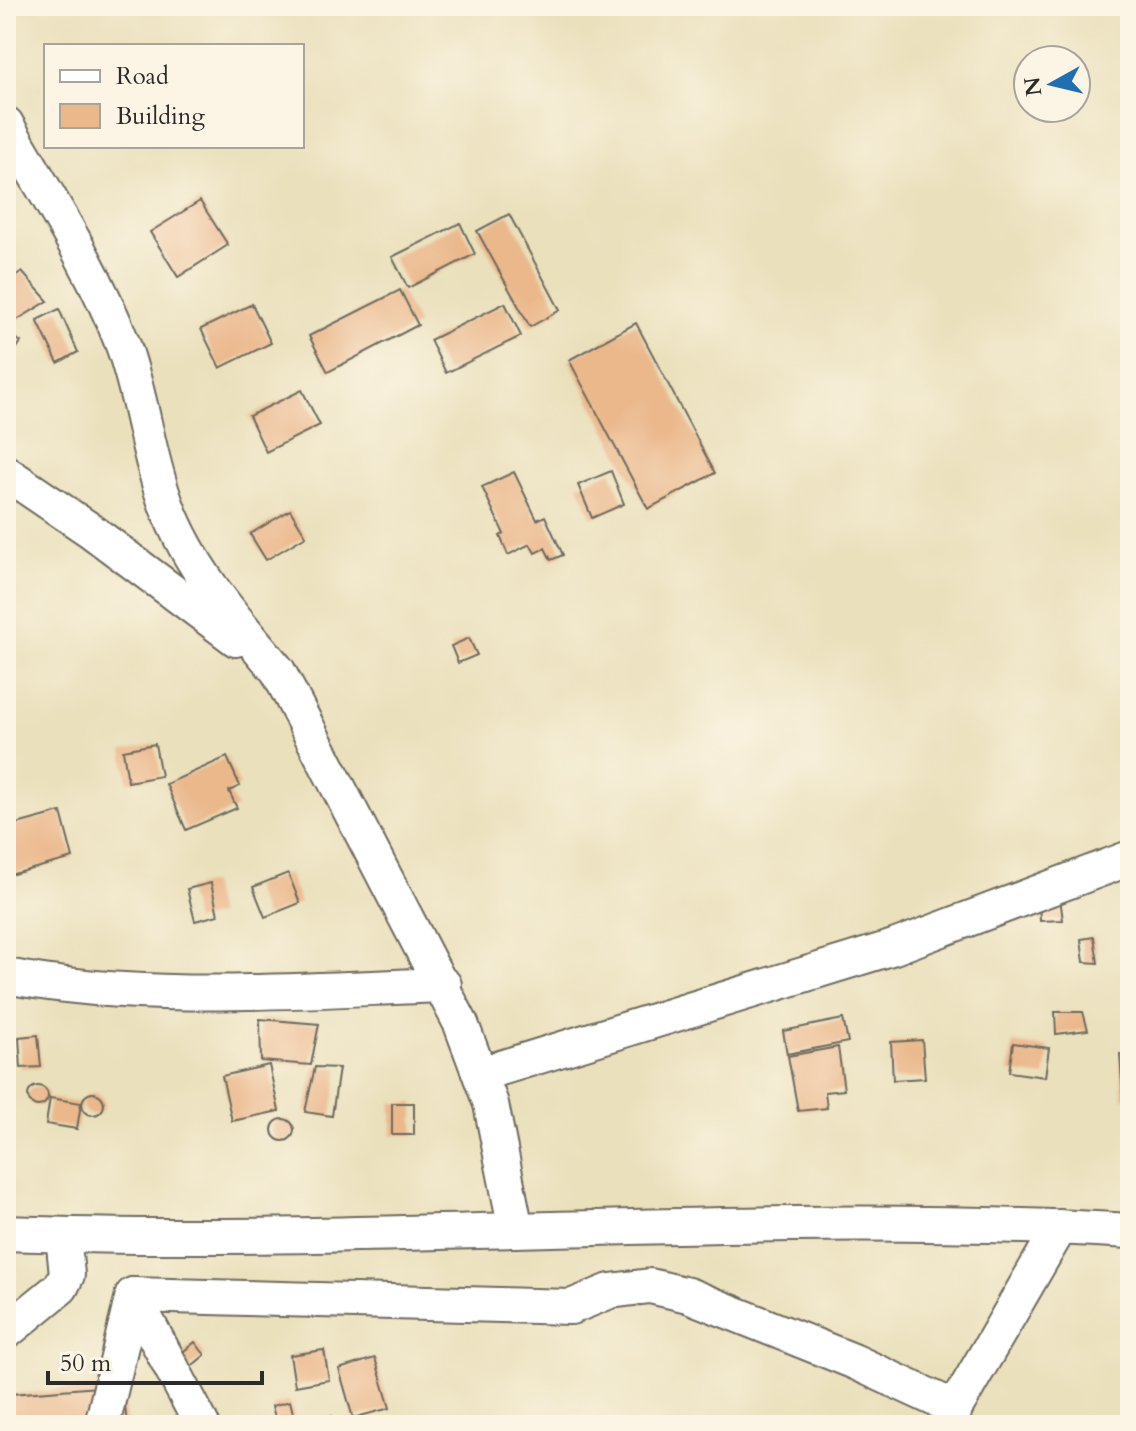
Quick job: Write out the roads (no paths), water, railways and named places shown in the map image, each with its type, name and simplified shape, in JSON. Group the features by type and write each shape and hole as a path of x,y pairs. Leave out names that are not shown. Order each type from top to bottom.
{"street":[{"path":"6,124 82,259 123,346 164,501 178,535 238,625 278,671 444,985 481,1074 502,1146 516,1230"},
{"path":"6,473 90,530 278,671"},
{"path":"481,1074 894,947 1130,858"},
{"path":"6,976 80,987 150,991 444,985"},
{"path":"133,1295 571,1307 610,1291 650,1286 701,1300 853,1361 953,1417 1060,1227"},
{"path":"6,1233 1060,1227 1130,1231"},
{"path":"6,1332 61,1287 67,1275 63,1235"},
{"path":"102,1425 133,1295"},
{"path":"133,1295 202,1425"}]}
